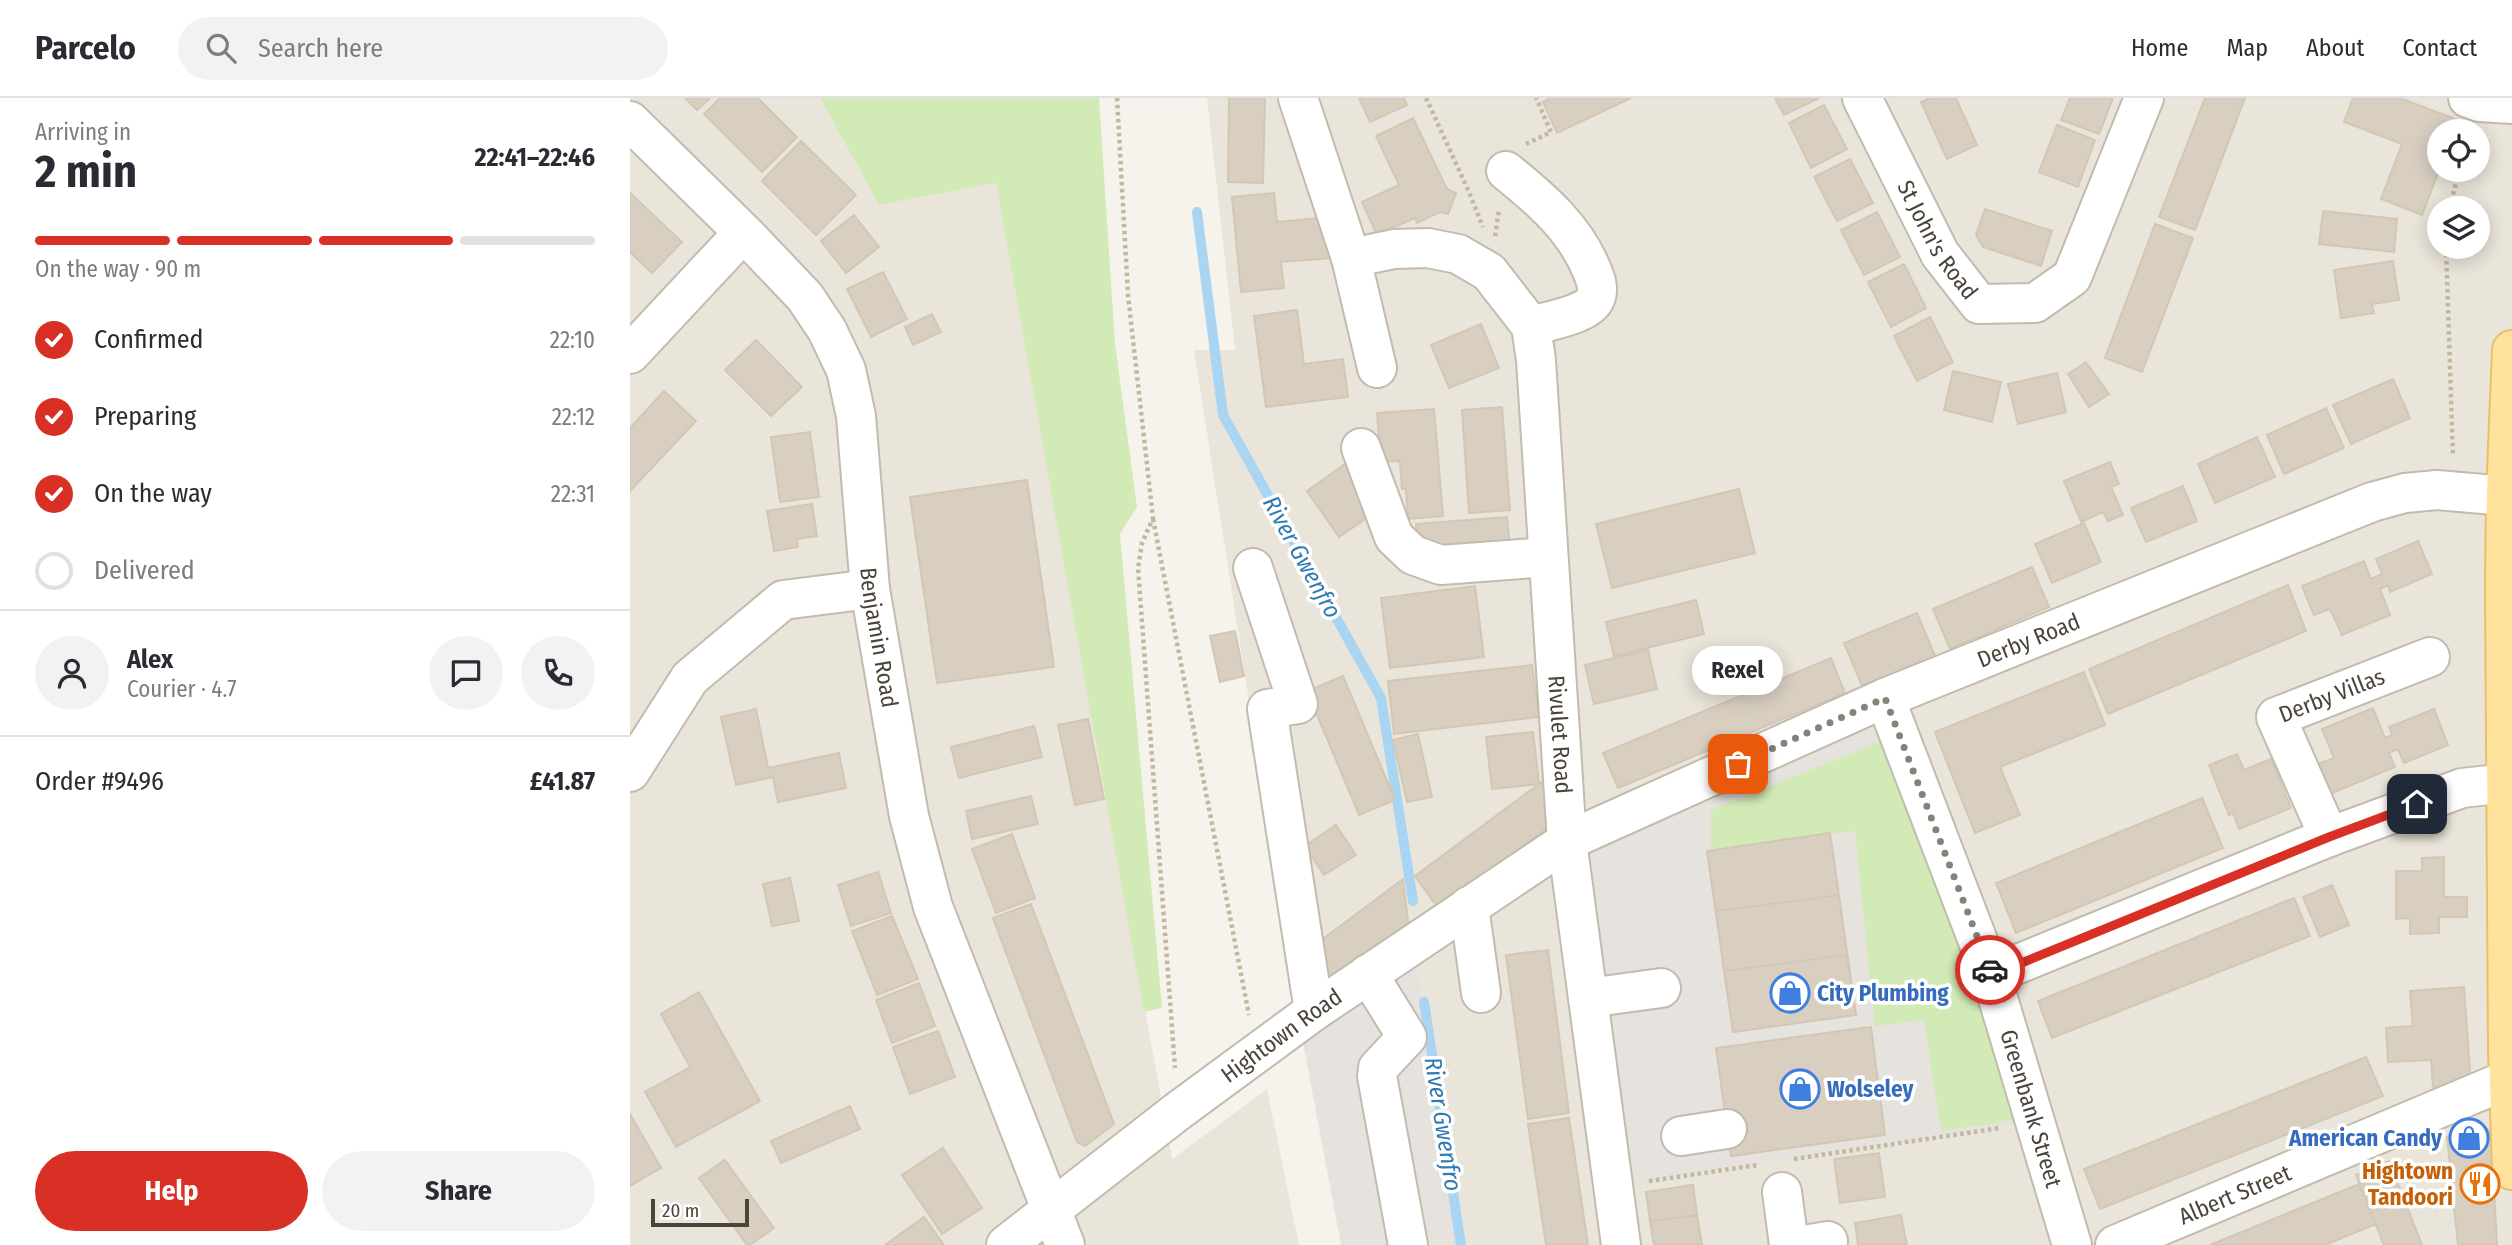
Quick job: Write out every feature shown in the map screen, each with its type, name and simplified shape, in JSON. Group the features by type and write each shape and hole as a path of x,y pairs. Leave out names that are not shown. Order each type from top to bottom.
{"main road":[{"path":"2512,350 2506,496 2512,1170"}],"street":[{"path":"1297,98 1351,258 1377,368"},
{"name":"St John's Road","path":"1862,98 1940,254 1979,304 2035,303 2072,277 2144,98"},
{"path":"2468,98 2479,102 2512,104"},
{"name":"Benjamin Road","path":"630,121 805,297 827,330 846,370 856,416 870,589 909,816 933,907 1059,1228"},
{"path":"1506,171 1541,199 1568,227 1589,262 1597,282 1595,299 1584,309 1531,326"},
{"path":"630,354 743,233"},
{"path":"1351,258 1427,248 1473,263"},
{"name":"Rivulet Road","path":"1473,263 1531,326 1536,360 1567,841 1622,1245"},
{"path":"1361,448 1394,537 1413,555 1441,565 1548,557"},
{"name":"Derby Road","path":"1567,841 1885,698 2372,502 2405,493 2437,490 2506,496"},
{"path":"1253,568 1298,704 1266,709 1314,1010"},
{"path":"630,772 690,678 783,600 870,589"},
{"name":"Derby Villas","path":"2329,837 2276,717 2430,657"},
{"name":"Greenbank Street","path":"1885,698 1992,975 2072,1245"},
{"path":"1992,975 2329,837 2462,788 2507,783"},
{"name":"Hightown Road","path":"1006,1245 1059,1228 1178,1111 1314,1010 1567,841"},
{"path":"1469,906 1481,993"},
{"path":"1368,974 1407,1037 1378,1068 1377,1076 1408,1245"},
{"path":"1588,998 1661,988"},
{"name":"Albert Street","path":"2115,1245 2509,1061"},
{"path":"1681,1136 1727,1129"},
{"path":"1782,1192 1789,1245"}],"path":[{"path":"1118,98 1128,295 1153,518 1244,987"},
{"path":"1426,98 1469,192 1492,251 1473,263"},
{"path":"2445,259 2454,492"},
{"path":"1153,518 1142,543 1138,568 1178,1111"},
{"path":"1911,1141 2013,1126"}],"shaded area":[{"path":"630,98 820,98 879,205 996,183 1172,1159 1267,1089 1299,1245 630,1245"},
{"path":"1207,98 2512,98 2512,1245 1461,1245 1414,944 1299,1021 1194,350 1235,350"},
{"path":"1885,698 2035,1122 1614,1186 1567,841"},
{"path":"1414,943 1461,1245 1341,1245 1299,1021"}],"green space":[{"path":"820,98 1099,98 1115,344 1137,507 1120,534 1162,1008 1144,1012 996,183 879,205"},
{"path":"1895,736 2030,1118 1941,1131 1924,1020 1875,1026 1855,831 1711,850 1711,810"}],"building":[{"path":"685,98 710,98 697,110"},
{"path":"720,98 758,98 797,137 762,172 704,114"},
{"path":"1229,98 1265,98 1263,183 1228,182"},
{"path":"1359,98 1404,98 1407,105 1370,122"},
{"path":"1550,98 1631,98 1557,133 1543,102"},
{"path":"1775,98 1819,98 1784,115"},
{"path":"1930,98 1956,98 1977,145 1947,159 1921,102"},
{"path":"2070,98 2113,98 2099,134 2061,120"},
{"path":"2205,98 2245,98 2195,230 2159,217"},
{"path":"2353,98 2400,98 2455,119 2427,119 2427,182 2435,182 2427,196 2422,215 2381,199 2402,144 2344,122"},
{"path":"1824,105 1847,149 1811,168 1789,123"},
{"path":"1413,118 1447,189 1456,193 1448,214 1440,212 1417,223 1415,218 1377,235 1362,202 1399,185 1376,136"},
{"path":"2057,125 2095,140 2078,187 2039,172"},
{"path":"801,141 856,195 816,235 762,181"},
{"path":"1850,159 1873,203 1837,221 1814,177"},
{"path":"630,193 682,242 652,273 630,252"},
{"path":"1274,193 1277,222 1330,217 1333,258 1281,262 1284,288 1241,292 1232,197"},
{"path":"1985,209 2052,231 2041,266 1983,247 1976,235"},
{"path":"2323,211 2397,219 2394,252 2319,244"},
{"path":"1877,212 1900,257 1864,275 1841,230"},
{"path":"854,215 879,247 846,273 821,241"},
{"path":"2155,224 2193,238 2142,372 2105,358"},
{"path":"2393,261 2399,300 2372,304 2374,313 2341,318 2334,270"},
{"path":"1904,264 1926,308 1891,327 1868,282"},
{"path":"883,272 907,319 871,337 847,289"},
{"path":"1297,310 1304,364 1343,359 1348,397 1266,407 1254,316"},
{"path":"932,314 941,332 913,345 905,327"},
{"path":"1930,317 1953,362 1917,381 1894,336"},
{"path":"1481,324 1499,368 1449,388 1431,345"},
{"path":"756,340 802,387 771,416 725,370"},
{"path":"2086,362 2109,394 2089,407 2068,374"},
{"path":"1953,371 2001,382 1992,422 1944,410"},
{"path":"2057,373 2066,412 2018,424 2008,384"},
{"path":"2393,379 2410,418 2351,444 2333,405"},
{"path":"664,391 696,421 630,491 630,428"},
{"path":"1502,407 1510,510 1469,513 1462,410"},
{"path":"2326,408 2344,448 2284,474 2267,435"},
{"path":"1434,409 1443,516 1408,519 1406,489 1402,489 1400,461 1381,462 1377,413"},
{"path":"810,432 819,497 780,502 771,437"},
{"path":"2257,437 2275,477 2215,503 2198,464"},
{"path":"1348,462 1381,508 1339,537 1307,491"},
{"path":"2110,462 2119,484 2111,487 2123,515 2108,521 2103,512 2081,522 2064,481"},
{"path":"1027,480 1054,667 937,683 910,497"},
{"path":"2183,486 2197,521 2146,542 2131,508"},
{"path":"1739,489 1755,553 1612,588 1596,524"},
{"path":"812,504 817,536 797,539 798,547 774,551 767,511"},
{"path":"1507,517 1510,546 1425,553 1417,540 1416,524"},
{"path":"2084,523 2101,562 2052,583 2035,544"},
{"path":"2418,541 2432,574 2390,592 2388,585 2380,589 2390,615 2342,635 2330,609 2314,615 2302,586 2364,561 2371,579 2382,574 2376,559"},
{"path":"2032,567 2049,607 1950,649 1933,609"},
{"path":"2288,585 2306,631 2108,714 2089,669"},
{"path":"1475,586 1484,657 1390,668 1381,598"},
{"path":"1696,600 1704,634 1614,656 1606,622"},
{"path":"1917,613 1935,656 1862,686 1844,643"},
{"path":"1235,631 1244,676 1220,682 1210,636"},
{"path":"1648,650 1657,689 1594,704 1585,665"},
{"path":"1831,658 1845,693 1618,788 1603,753"},
{"path":"1532,665 1539,717 1394,734 1388,681"},
{"path":"2084,672 2105,725 2000,767 2020,815 1975,833 1935,732"},
{"path":"1343,676 1395,800 1359,815 1307,691"},
{"path":"2373,708 2385,738 2392,735 2389,727 2434,709 2448,745 2404,763 2398,749 2389,753 2395,767 2330,794 2318,764 2334,758 2322,729"},
{"path":"756,709 768,768 839,753 846,788 778,802 773,777 736,785 721,717"},
{"path":"1088,719 1104,799 1075,805 1058,725"},
{"path":"1034,726 1042,757 959,778 951,747"},
{"path":"1533,732 1539,784 1492,789 1486,737"},
{"path":"1418,734 1432,797 1407,802 1393,740"},
{"path":"2237,754 2244,770 2271,759 2291,808 2239,829 2233,813 2229,815 2209,765"},
{"path":"1543,781 1549,820 1544,831 1438,908 1415,876"},
{"path":"1031,796 1038,824 972,839 966,811"},
{"path":"2202,798 2223,848 2016,933 1996,883"},
{"path":"1336,825 1356,855 1324,875 1305,846"},
{"path":"1830,833 1856,1015 1733,1032 1707,851"},
{"path":"1830,833 1839,895 1716,911 1707,851"},
{"path":"1012,834 1035,898 996,913 972,849"},
{"path":"2444,857 2444,897 2467,897 2467,917 2439,917 2439,933 2410,934 2410,918 2396,919 2396,871 2422,871 2422,858"},
{"path":"878,872 891,913 851,926 838,885"},
{"path":"790,878 799,921 772,926 763,884"},
{"path":"1403,879 1409,930 1325,987 1315,945"},
{"path":"2332,885 2349,925 2320,937 2303,897"},
{"path":"1839,895 1847,955 1724,971 1716,911"},
{"path":"2294,898 2310,936 2052,1038 2038,1001"},
{"path":"1031,904 1114,1124 1085,1146 1077,1142 993,918"},
{"path":"892,916 918,979 877,995 852,931"},
{"path":"1548,950 1569,1113 1528,1119 1506,955"},
{"name":"City Plumbing","path":"1847,955 1856,1015 1733,1032 1724,971"},
{"path":"919,983 935,1026 892,1043 876,1000"},
{"path":"2464,987 2471,1085 2433,1087 2431,1060 2388,1062 2386,1028 2413,1026 2410,991"},
{"path":"699,992 760,1101 676,1147 645,1092 690,1067 661,1014"},
{"name":"Wolseley","path":"1871,1027 1885,1135 1731,1156 1716,1048"},
{"path":"938,1031 955,1077 910,1094 893,1047"},
{"path":"2366,1057 2383,1096 2100,1209 2084,1169"},
{"path":"850,1106 860,1129 781,1163 771,1141"},
{"path":"630,1114 661,1168 630,1186"},
{"path":"1569,1118 1588,1245 1546,1245 1528,1124"},
{"path":"2479,1123 2491,1132 2497,1245 2458,1245 2447,1137"},
{"path":"943,1148 982,1208 942,1234 902,1175"},
{"path":"1879,1153 1885,1197 1840,1203 1834,1159"},
{"path":"725,1160 774,1228 750,1245 747,1245 699,1178"},
{"path":"2389,1161 2422,1245 2384,1245 2356,1175"},
{"path":"2359,1184 2376,1224 2325,1245 2210,1245"},
{"path":"1693,1185 1697,1215 1650,1221 1646,1192"},
{"path":"1697,1215 1702,1244 1654,1245 1650,1221"},
{"path":"1901,1215 1907,1245 1858,1245 1855,1223"},
{"path":"924,1217 944,1245 885,1245"}],"waterway":[{"name":"River Gwenfro","path":"1197,212 1223,415 1381,698 1413,901"},
{"name":"River Gwenfro","path":"1424,1002 1461,1245"}],"way so far":[{"path":"1738,764 1885,698 1990,970"}],"place":[{"name":"Rexel","path":"1738,764"},
{"name":"City Plumbing","path":"1790,993"},
{"name":"Wolseley","path":"1800,1089"},
{"name":"American Candy","path":"2469,1138"},
{"name":"Hightown Tandoori","path":"2480,1184"}],"route":[{"path":"1990,970 1992,975 2329,837 2417,804"}]}
